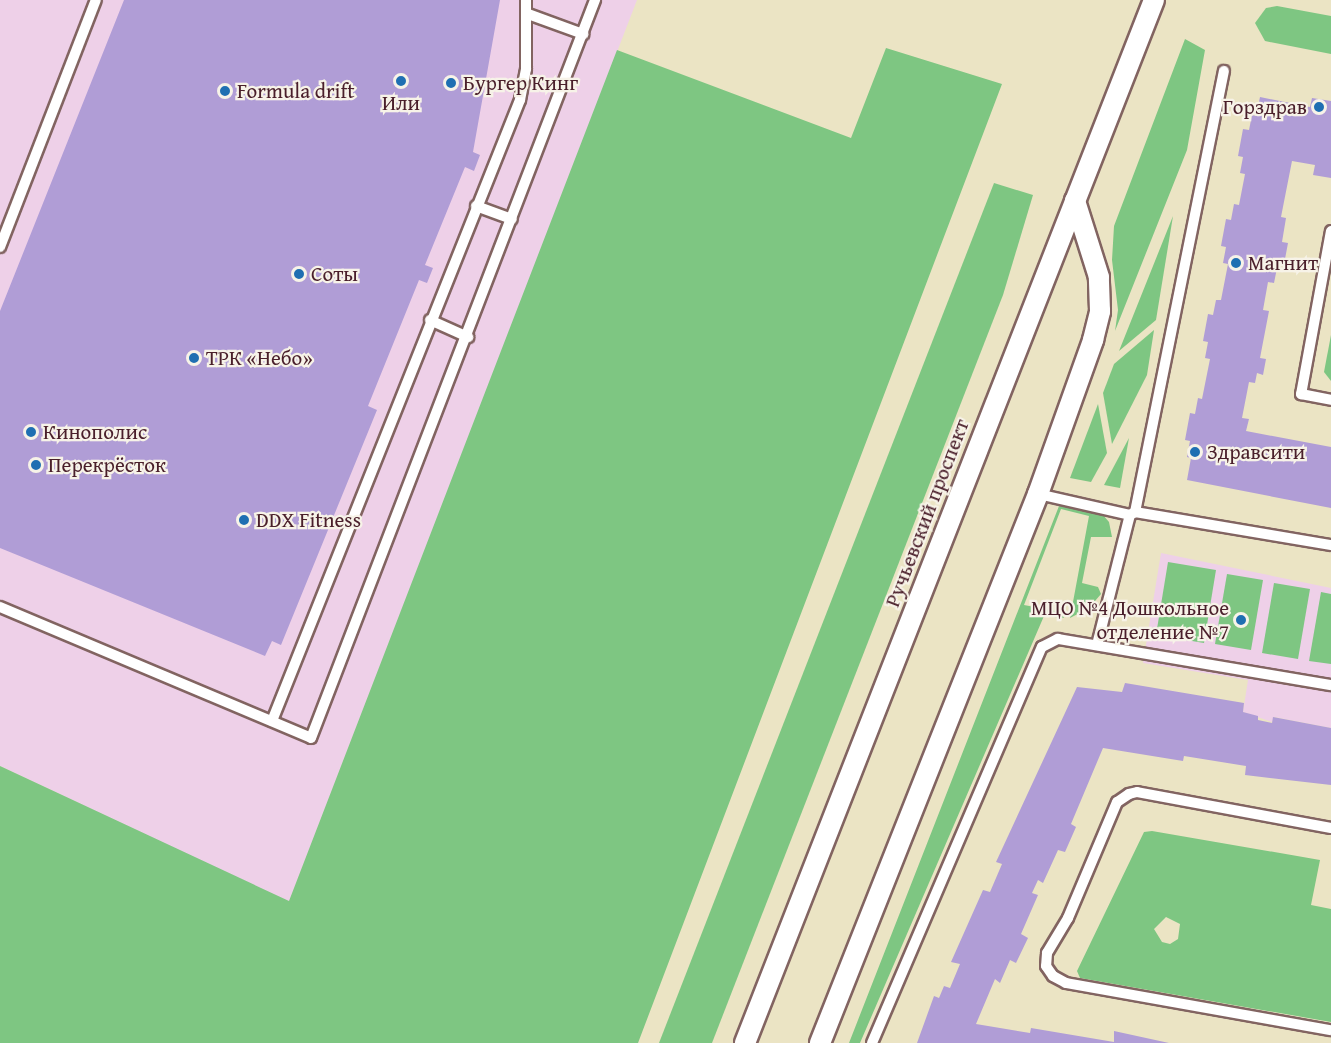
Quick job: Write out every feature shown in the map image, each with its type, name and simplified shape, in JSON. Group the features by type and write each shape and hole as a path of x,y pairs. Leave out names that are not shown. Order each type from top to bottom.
{"street":[{"name":"Ручьевский проспект","path":"745,1043 1154,0"},
{"path":"820,1043 1038,494 1100,311 1099,277 1075,201"}],"lane":[{"path":"0,247 96,0"},
{"path":"272,721 429,320 520,100 526,69 528,14 526,0"},
{"path":"0,607 311,738 468,337 595,0"},
{"path":"528,14 583,34"},
{"path":"1097,645 1132,514 1224,71"},
{"path":"476,206 512,219"},
{"path":"1331,231 1301,394 1331,400"},
{"path":"429,320 468,337"},
{"path":"1038,494 1132,514 1331,545"},
{"path":"872,1043 1042,647 1058,639 1331,685"},
{"path":"1331,828 1137,792 1129,794 1117,802 1068,918 1047,953 1046,966 1053,976 1066,983 1331,1030"}],"shaded area":[{"path":"0,0 637,0 289,902 0,766"},
{"name":"МЦО №4 Дошкольное отделение №7","path":"1161,553 1331,588 1331,728 1274,717 1272,722 1243,712 1248,680 1143,663"}],"green space":[{"path":"1277,6 1331,16 1331,54 1265,41 1255,23 1266,8"},
{"path":"1185,39 1205,50 1187,150 1115,331 1118,310 1112,260 1114,226"},
{"path":"886,48 1002,84 638,1043 0,1043 0,766 289,901 617,50 851,138"},
{"path":"994,183 1033,195 1003,295 712,1043 659,1043"},
{"path":"1173,216 1156,320 1119,351"},
{"path":"1154,330 1147,375 1112,444 1103,393 1114,364"},
{"path":"1331,335 1331,381 1324,372"},
{"path":"1098,404 1107,453 1091,482 1070,478"},
{"path":"1129,438 1120,488 1104,485"},
{"path":"1059,506 1103,515 1109,522 1112,537 1091,537 1082,583 1098,587 1101,594 1089,608 1070,618 1089,516 1061,509 1024,605 1061,612 1064,618 1044,616 860,1043 849,1043"},
{"path":"1168,562 1216,570 1204,643 1156,635"},
{"path":"1227,574 1263,580 1251,650 1215,644"},
{"path":"1274,583 1310,589 1298,659 1262,653"},
{"path":"1321,592 1331,594 1331,664 1309,661"},
{"path":"1152,831 1320,860 1311,905 1331,909 1331,1022 1080,978 1077,971 1144,832","holes":["1166,917 1180,924 1178,939 1170,944 1162,942 1154,929"]}],"building":[{"name":"ТРК «Небо»","path":"124,0 500,0 473,152 480,155 474,171 465,167 425,265 433,268 427,283 419,280 368,406 377,410 281,645 272,641 265,656 0,548 0,311"},
{"path":"1260,97 1310,107 1312,98 1331,101 1331,178 1313,175 1315,165 1292,161 1281,217 1286,218 1282,242 1288,243 1285,259 1279,258 1274,283 1268,282 1263,310 1269,311 1260,358 1266,359 1263,375 1257,373 1255,383 1249,382 1242,418 1249,419 1246,431 1331,447 1331,508 1187,480 1191,458 1187,457 1190,441 1185,440 1190,413 1195,414 1198,398 1202,399 1210,359 1205,358 1208,342 1203,341 1208,314 1213,315 1216,300 1221,300 1228,264 1223,263 1226,247 1221,246 1226,219 1231,220 1234,204 1239,205 1245,174 1240,173 1243,157 1238,156 1243,129 1249,130 1252,115 1256,116"},
{"path":"1125,683 1244,703 1243,712 1258,716 1258,720 1272,723 1273,717 1331,728 1331,785 1245,775 1246,766 1184,756 1183,761 1103,748 1071,824 1076,827 1065,852 1058,850 1043,883 1038,880 1032,893 1038,895 1021,934 1028,938 1016,963 1010,960 1000,983 995,979 976,1024 1030,1033 1031,1028 1114,1042 1114,1031 1169,1043 917,1043 934,996 939,998 944,986 950,988 960,964 951,962 983,890 990,892 1002,864 996,862 1077,687 1122,692"}],"place":[{"name":"Или","path":"401,81"},
{"name":"Бургер Кинг","path":"451,83"},
{"name":"Formula drift","path":"225,91"},
{"name":"Горздрав","path":"1319,107"},
{"name":"Магнит","path":"1236,263"},
{"name":"Соты","path":"299,274"},
{"name":"ТРК «Небо»","path":"194,358"},
{"name":"Кинополис","path":"31,432"},
{"name":"Здравсити","path":"1195,452"},
{"name":"Перекрёсток","path":"36,465"},
{"name":"DDX Fitness","path":"244,520"},
{"name":"МЦО №4 Дошкольное отделение №7","path":"1241,620"}]}
